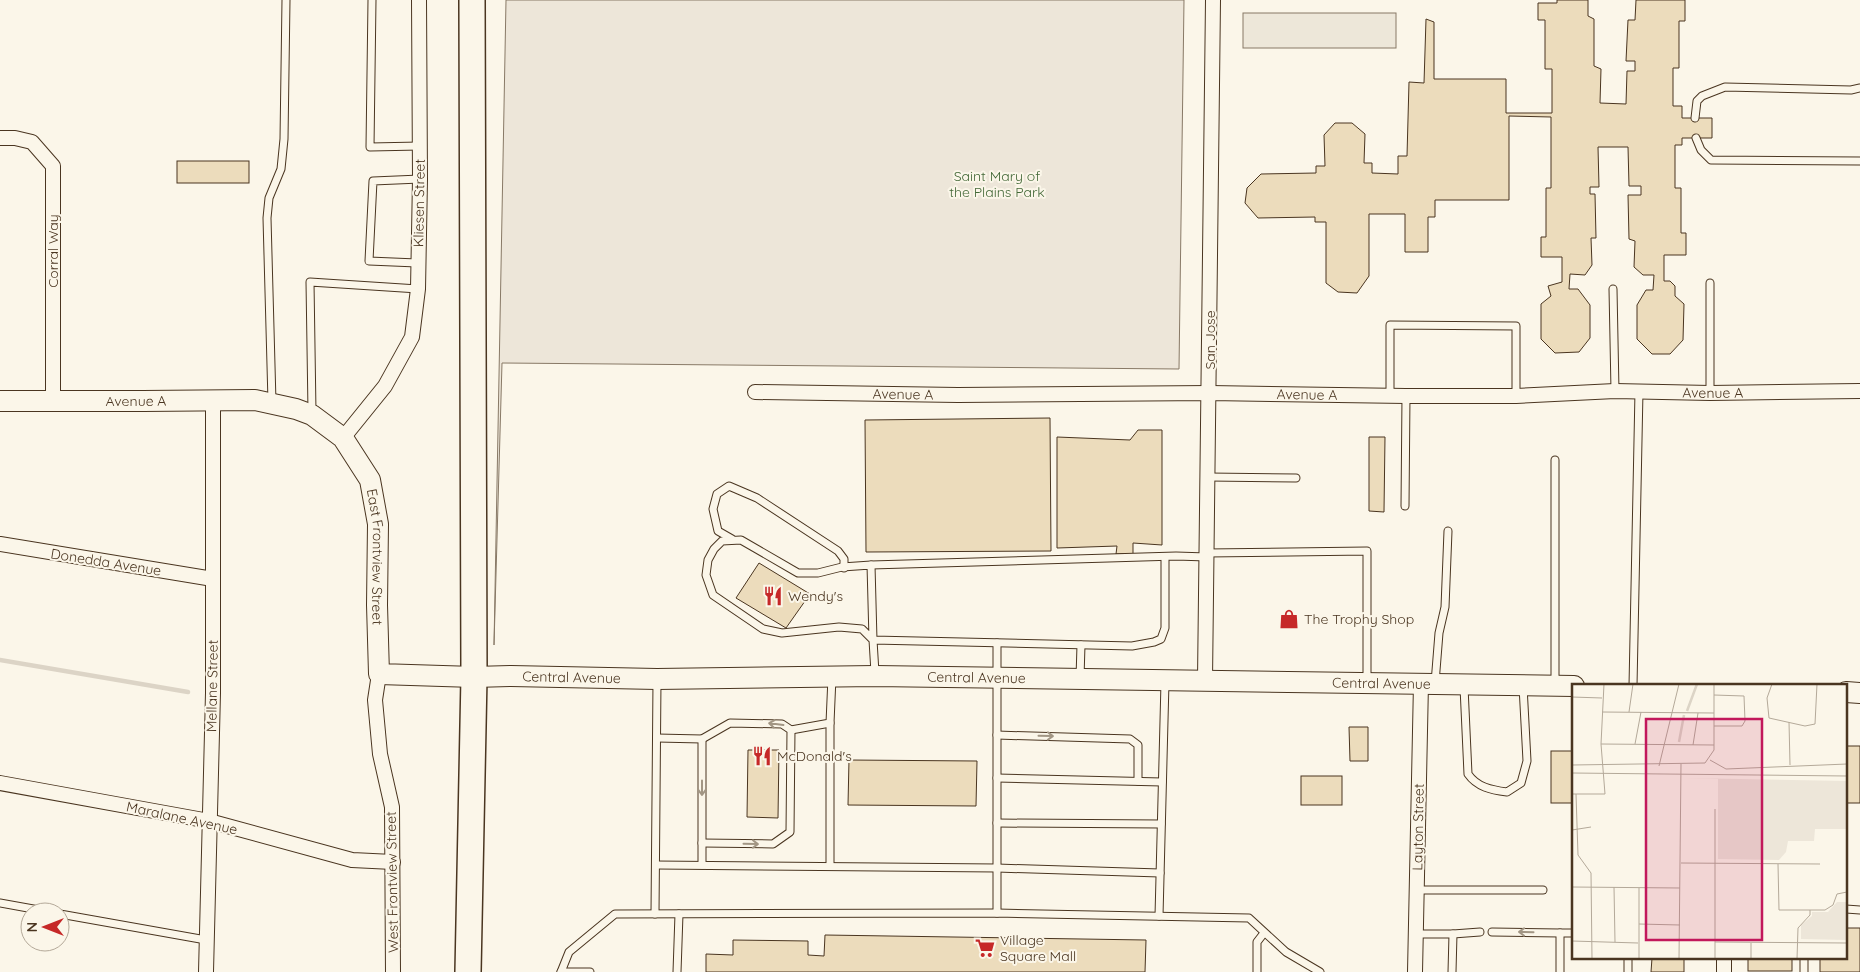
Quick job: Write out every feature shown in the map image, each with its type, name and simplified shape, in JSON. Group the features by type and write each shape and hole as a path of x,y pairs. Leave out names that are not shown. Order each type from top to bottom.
{"highway":[{"path":"468,972 474,677 472,0"}],"street":[{"name":"Kliesen Street","path":"343,438 385,386 412,337 418,290 420,0"},
{"name":"San Jose","path":"1205,680 1210,393 1213,0"},
{"name":"Corral Way","path":"0,138 14,138 32,142 53,166 53,401"},
{"name":"Avenue A","path":"755,392 958,395 1210,393 1516,396 1615,392 1860,391"},
{"name":"Mellane Street","path":"206,972 213,693 213,400"},
{"name":"Avenue A","path":"0,401 255,400 272,402"},
{"name":"East Frontview Street","path":"272,402 312,415 343,438 370,480 378,524 377,605 379,674"},
{"name":"Donedda Avenue","path":"0,544 213,579"},
{"name":"Central Avenue","path":"379,674 657,679 875,676 998,677 1564,686"},
{"name":"West Frontview Street","path":"379,674 375,700 380,754 392,807 393,972"},
{"name":"Layton Street","path":"1415,972 1417,890 1428,683"},
{"name":"Maralane Avenue","path":"0,783 209,820 352,860 393,862"}],"lane":[{"path":"272,402 267,218 269,198 281,169 284,139 286,0"},
{"path":"372,0 370,147 420,146"},
{"path":"1695,118 1697,101 1702,96 1725,87 1851,90 1860,88"},
{"path":"1696,138 1701,150 1711,160 1860,161"},
{"path":"417,263 369,260 373,181 420,179"},
{"path":"312,415 310,282 418,290"},
{"path":"1710,283 1710,393"},
{"path":"1613,289 1615,392"},
{"path":"1390,396 1390,325 1516,326 1516,396"},
{"path":"1633,684 1639,392"},
{"path":"1405,506 1406,396"},
{"path":"1555,460 1564,686"},
{"path":"1208,477 1296,478"},
{"path":"733,540 718,531 713,508 717,494 729,486 757,498 838,550 844,559 844,568"},
{"path":"1428,683 1445,607 1448,531"},
{"path":"1165,557 1164,628 1161,639 1132,646 873,640 862,630 839,627 792,632 763,630 713,595 706,575 708,560 722,540 741,540 798,573 818,573 871,565 1367,551 1367,682"},
{"path":"871,565 875,676"},
{"path":"997,643 997,912"},
{"path":"1080,645 1080,678"},
{"path":"830,866 830,723 832,677"},
{"path":"654,914 657,679"},
{"path":"1159,916 1165,679"},
{"path":"1464,684 1468,774 1475,783 1493,790 1507,792 1521,783 1526,761 1523,685"},
{"path":"657,738 702,739 730,723 782,724 792,730 830,723"},
{"path":"702,843 774,844 790,832 792,730"},
{"path":"997,735 1130,738 1138,746 1138,781"},
{"path":"702,739 702,865"},
{"path":"997,778 1162,782"},
{"path":"997,823 1162,824"},
{"path":"656,865 997,868 1160,873"},
{"path":"1417,890 1543,890"},
{"path":"0,903 20,907"},
{"path":"590,972 561,972 569,952 615,914 997,912 1248,918 1286,952 1320,972"},
{"path":"677,972 679,914"},
{"path":"70,916 206,940"},
{"path":"1416,934 1480,932"},
{"path":"1492,932 1572,933"},
{"path":"1257,972 1257,942 1264,933"},
{"path":"1560,933 1560,972"},
{"path":"1452,934 1452,972"}],"green space":[{"name":"Saint Mary of the Plains Park","path":"506,0 1184,0 1179,369 502,363 494,645"}],"shaded area":[{"path":"1243,13 1396,13 1396,48 1243,48"}],"building":[{"path":"1557,0 1588,0 1588,16 1594,19 1594,66 1601,69 1600,103 1626,104 1627,71 1635,71 1635,61 1626,61 1628,20 1635,20 1636,0 1685,0 1685,21 1679,21 1679,68 1673,68 1673,106 1682,106 1682,118 1712,118 1712,138 1682,138 1682,145 1675,145 1675,188 1681,188 1681,233 1686,233 1686,255 1664,255 1664,281 1670,281 1675,286 1675,296 1684,304 1683,340 1670,354 1652,354 1637,339 1637,305 1646,290 1653,290 1654,275 1643,275 1634,267 1635,241 1629,239 1628,195 1641,195 1641,186 1629,186 1628,147 1598,147 1599,187 1590,187 1590,194 1595,194 1596,238 1591,238 1592,265 1585,275 1570,274 1569,289 1578,289 1590,305 1590,338 1579,352 1555,353 1541,339 1541,304 1551,296 1548,286 1562,282 1562,257 1541,257 1541,237 1546,237 1546,188 1551,188 1551,117 1509,116 1509,200 1435,200 1435,217 1428,217 1428,252 1405,252 1405,214 1369,214 1369,276 1357,293 1338,292 1326,283 1326,222 1315,222 1315,217 1258,218 1245,203 1247,188 1261,174 1316,173 1316,166 1325,166 1324,135 1335,123 1352,123 1365,134 1364,163 1372,163 1372,173 1398,174 1398,156 1407,156 1409,82 1424,83 1426,19 1434,22 1434,79 1506,79 1506,113 1552,113 1552,69 1545,69 1545,20 1538,20 1538,3 1557,3"},
{"path":"177,161 249,161 249,183 177,183"},
{"path":"1050,418 1051,551 866,552 865,420"},
{"path":"1138,430 1162,430 1162,545 1133,543 1133,554 1116,554 1117,546 1057,548 1057,437 1130,440"},
{"path":"1369,437 1385,437 1384,512 1369,511"},
{"name":"Wendy's","path":"759,563 810,594 786,628 736,598"},
{"path":"1349,727 1368,727 1368,761 1350,761"},
{"path":"1848,746 1860,746 1860,803 1848,803"},
{"path":"748,750 779,750 778,818 747,817"},
{"path":"1551,751 1572,751 1572,803 1551,803"},
{"path":"849,760 977,761 976,806 848,805"},
{"path":"1301,776 1342,776 1342,805 1301,805"},
{"path":"1848,928 1860,928 1860,972 1820,972 1820,960 1848,960"},
{"name":"Village Square Mall","path":"825,935 1146,940 1145,972 706,972 706,954 733,955 733,940 808,941 808,955 824,956"},
{"path":"1652,960 1684,960 1684,972 1651,972"},
{"path":"1748,960 1792,960 1792,971 1748,971"}],"waterway":[{"path":"0,660 188,692"}],"place":[{"name":"Wendy's","path":"773,596"},
{"name":"The Trophy Shop","path":"1289,619"},
{"name":"McDonald's","path":"762,756"},
{"name":"Village Square Mall","path":"985,948"}]}
